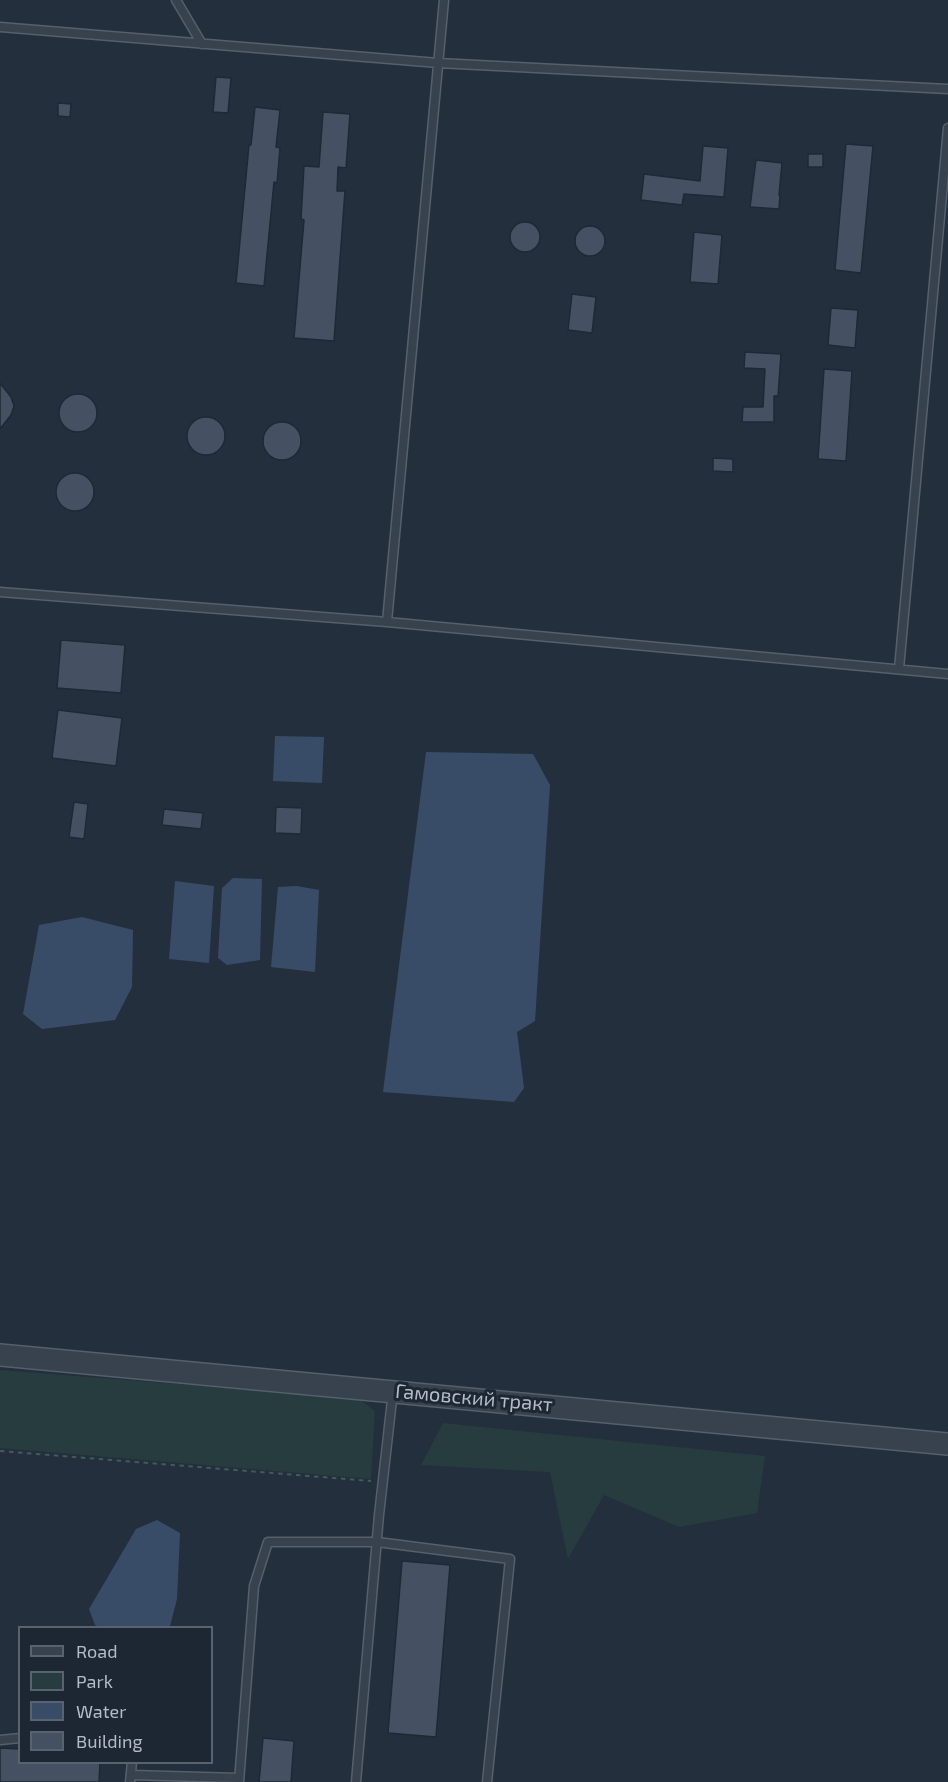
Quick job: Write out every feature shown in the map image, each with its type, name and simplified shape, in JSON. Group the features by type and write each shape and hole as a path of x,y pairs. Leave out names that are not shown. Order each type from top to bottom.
{"street":[{"name":"Гамовский тракт","path":"0,1355 948,1444"}],"lane":[{"path":"176,0 202,44"},
{"path":"387,622 444,0"},
{"path":"0,27 438,63 948,89"},
{"path":"899,669 948,128"},
{"path":"0,592 387,622 948,674"},
{"path":"356,1782 382,1483 393,1391"},
{"path":"131,1778 239,1780 254,1586 268,1542 377,1542 510,1559 487,1782"},
{"path":"0,1740 18,1738"}],"path":[{"path":"0,1451 382,1483"}],"green space":[{"path":"0,1370 358,1398 375,1411 371,1479 0,1448"},
{"path":"443,1423 765,1456 757,1513 679,1527 604,1495 568,1559 550,1472 421,1465"}],"water":[{"path":"275,736 324,737 322,783 273,781"},
{"path":"426,752 533,754 550,785 535,1021 517,1032 524,1088 514,1102 383,1092"},
{"path":"233,878 262,879 260,960 227,965 218,958 222,888"},
{"path":"175,881 214,886 209,963 169,959"},
{"path":"297,886 319,890 315,972 271,967 278,887"},
{"path":"82,917 133,930 132,987 115,1020 42,1029 23,1014 39,925"},
{"path":"157,1520 180,1533 177,1599 170,1626 97,1626 89,1609 136,1529"}],"building":[{"path":"216,77 231,78 228,113 213,112"},
{"path":"58,103 71,104 70,117 58,116"},
{"path":"255,107 280,110 276,147 280,148 277,183 274,182 264,286 236,283 249,145 251,145"},
{"path":"323,112 350,114 346,168 338,167 337,191 345,191 334,341 294,338 304,220 301,219 304,166 319,167"},
{"path":"846,144 873,146 861,273 835,270"},
{"path":"703,146 728,148 724,197 684,194 682,205 641,200 644,174 700,181"},
{"path":"808,154 823,154 823,167 808,167"},
{"path":"756,160 782,163 779,209 750,207"},
{"path":"525,222 536,226 540,237 536,248 525,252 514,248 510,237 514,226"},
{"path":"590,226 601,230 605,241 601,252 590,256 579,252 575,241 579,230"},
{"path":"694,232 722,235 718,284 690,282"},
{"path":"572,294 596,297 592,333 568,330"},
{"path":"831,308 858,310 855,348 828,345"},
{"path":"745,352 781,354 778,396 774,396 774,422 742,422 743,407 763,407 765,369 744,368"},
{"path":"824,369 852,371 846,461 818,459"},
{"path":"0,383 11,397 14,406 11,415 0,429"},
{"path":"78,394 91,400 97,413 91,426 78,432 65,426 59,413 65,400"},
{"path":"206,417 219,423 225,436 219,449 206,455 193,449 187,436 193,423"},
{"path":"282,422 295,428 301,441 295,454 282,460 269,454 263,441 269,428"},
{"path":"713,458 733,459 733,472 713,471"},
{"path":"75,473 88,479 94,492 88,505 75,511 62,505 56,492 62,479"},
{"path":"61,640 125,645 121,693 57,688"},
{"path":"58,710 122,718 116,766 52,758"},
{"path":"74,802 88,804 84,839 69,837"},
{"path":"276,807 302,808 301,834 275,833"},
{"path":"164,809 203,813 201,829 162,825"},
{"path":"402,1561 450,1565 436,1737 388,1733"},
{"path":"263,1738 294,1741 291,1782 259,1782"},
{"path":"0,1748 18,1749 18,1764 100,1764 99,1782 0,1782"}]}
